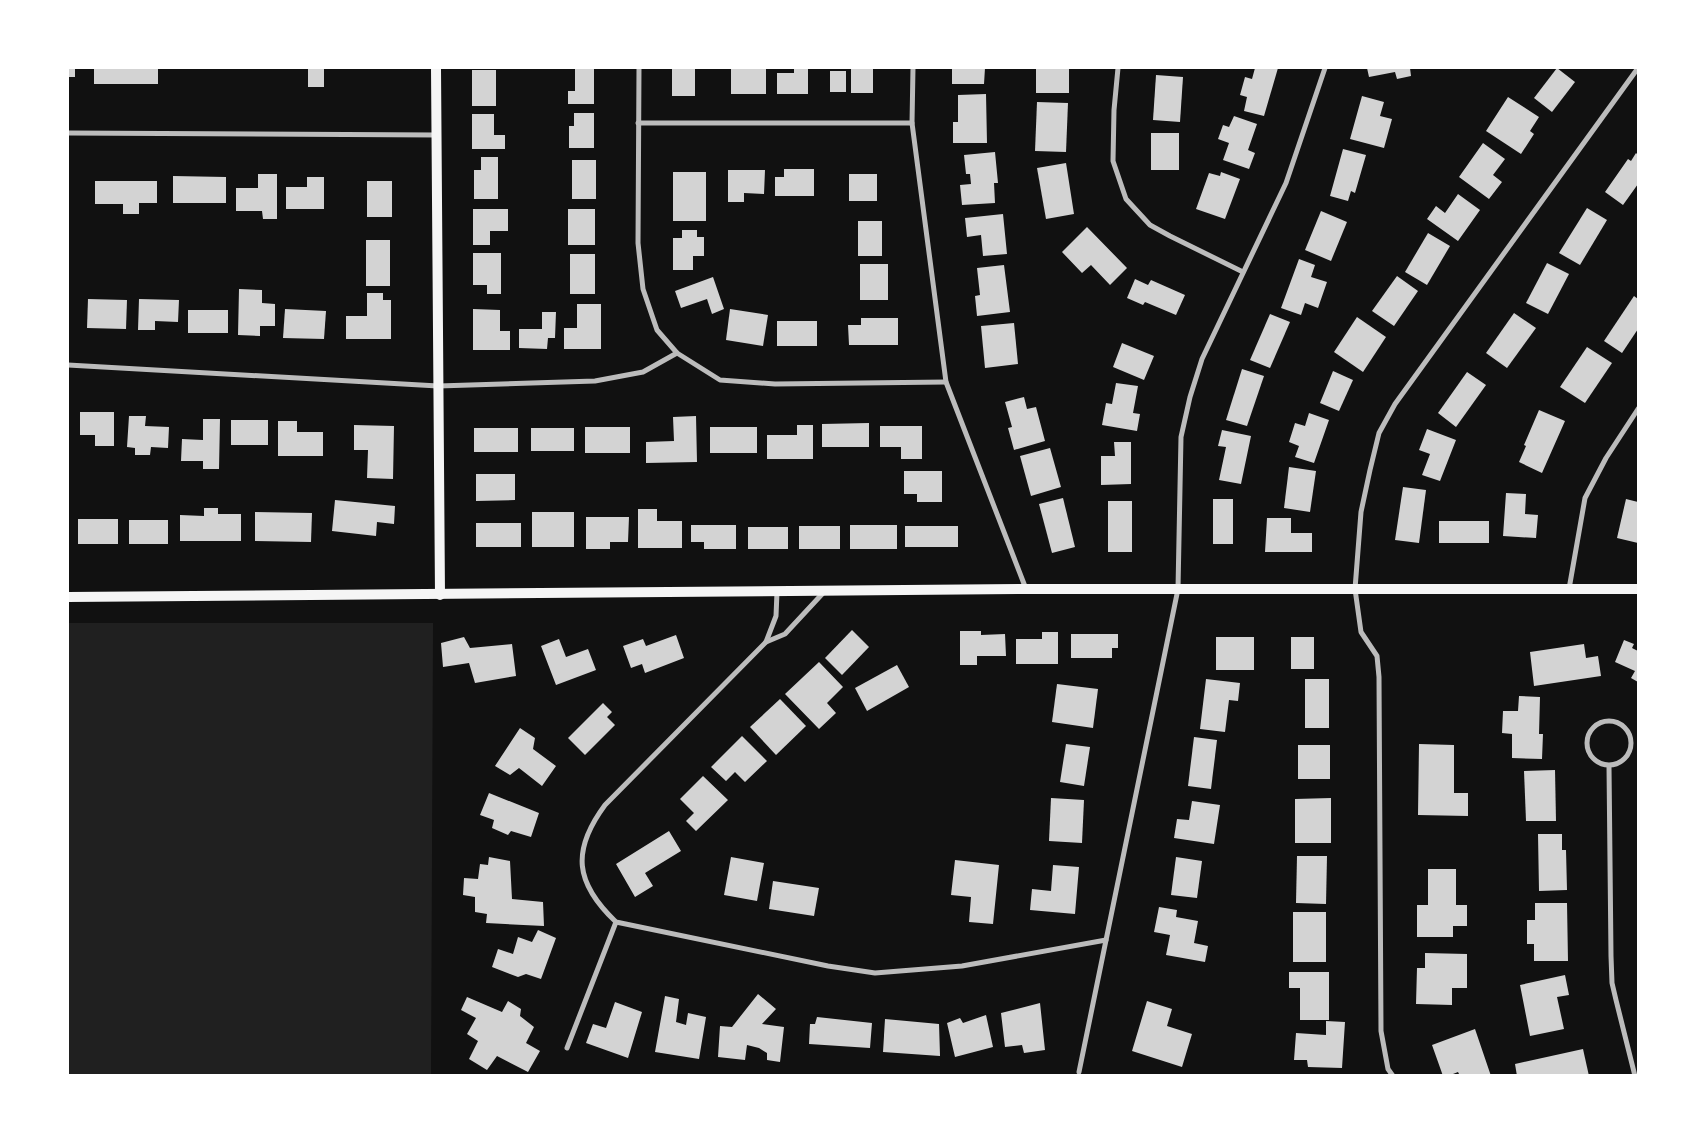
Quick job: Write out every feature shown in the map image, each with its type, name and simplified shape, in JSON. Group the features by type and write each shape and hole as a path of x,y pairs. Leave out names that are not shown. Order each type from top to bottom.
{"main road":[{"path":"436,68 440,594"},
{"path":"68,597 1026,589 1638,589"}],"street":[{"path":"639,68 638,243 643,290 657,330 677,353 720,380 775,384 946,382"},
{"path":"912,68 912,123 946,382 1026,589"},
{"path":"1118,68 1114,110 1113,161 1126,199 1150,225 1243,272"},
{"path":"1079,1072 1178,589 1181,437 1190,397 1202,358 1286,183 1325,68"},
{"path":"1393,1076 1388,1069 1381,1031 1379,677 1377,656 1361,632 1355,589 1361,512 1379,433 1395,404 1638,68"},
{"path":"638,123 912,123"},
{"path":"68,133 437,136"},
{"path":"68,365 438,386 595,381 643,372 677,353"},
{"path":"1569,589 1585,498 1606,458 1638,409"},
{"path":"766,642 776,616 777,592"},
{"path":"824,592 785,634 766,642 605,805 592,822 584,845 581,869 589,891 601,908 616,922 828,966 875,973 962,966 1106,940"},
{"path":"1606,721 1613,721 1626,728 1632,742 1628,756 1616,765 1609,766 1595,761 1591,756 1587,741 1593,728 1606,721"},
{"path":"1609,766 1612,983 1635,1076"},
{"path":"567,1048 616,922"}],"shaded area":[{"path":"68,623 433,623 431,1075 68,1075"}],"building":[{"path":"68,68 75,68 75,77 68,77"},
{"path":"94,68 158,68 158,84 94,84"},
{"path":"308,68 324,68 324,87 308,87"},
{"path":"672,68 695,68 695,96 672,96"},
{"path":"731,68 766,69 766,94 731,94"},
{"path":"794,68 808,68 808,94 777,94 777,73 794,73"},
{"path":"851,68 873,68 873,93 851,93"},
{"path":"952,68 985,68 984,84 952,84"},
{"path":"1036,68 1069,68 1069,93 1036,93"},
{"path":"1255,68 1278,68 1264,116 1244,111 1247,97 1240,95 1245,77 1252,79"},
{"path":"1367,68 1410,68 1411,76 1397,79 1395,72 1369,77"},
{"path":"1557,68 1575,82 1552,112 1534,98"},
{"path":"575,69 594,69 594,104 568,104 568,91 575,91"},
{"path":"472,70 496,70 496,106 472,106"},
{"path":"830,71 846,71 846,92 830,92"},
{"path":"1156,75 1183,77 1180,122 1153,120"},
{"path":"986,94 987,143 953,143 953,122 958,122 958,95"},
{"path":"1362,96 1384,102 1380,116 1392,119 1384,148 1350,139"},
{"path":"1508,97 1539,117 1530,131 1534,134 1521,154 1486,131"},
{"path":"1037,102 1068,103 1066,152 1035,151"},
{"path":"574,113 594,113 594,148 569,148 569,126 574,126"},
{"path":"472,114 494,114 494,135 505,135 505,149 472,149"},
{"path":"1234,116 1257,124 1248,150 1255,153 1249,169 1223,160 1229,143 1218,139 1223,125 1229,127"},
{"path":"1151,133 1179,133 1179,170 1151,170"},
{"path":"1483,143 1505,159 1493,175 1502,182 1489,199 1459,177"},
{"path":"1343,149 1366,155 1355,193 1351,191 1348,201 1330,196"},
{"path":"995,152 998,183 994,183 995,203 962,205 960,185 971,184 970,174 966,174 964,155"},
{"path":"1636,153 1638,155 1638,184 1623,205 1605,192 1628,159 1631,161"},
{"path":"481,157 498,157 498,199 474,199 474,170 481,170"},
{"path":"572,160 596,160 596,199 572,199"},
{"path":"1066,163 1074,214 1046,219 1037,168"},
{"path":"784,169 814,169 814,196 775,196 775,177 784,177"},
{"path":"728,170 765,170 764,194 744,193 744,202 728,202"},
{"path":"673,172 706,172 706,221 673,221"},
{"path":"1221,172 1240,179 1225,219 1196,209 1209,173 1220,176"},
{"path":"258,174 277,174 277,219 263,219 262,211 236,211 236,188 258,188"},
{"path":"849,174 877,174 877,201 849,201"},
{"path":"173,176 226,177 226,203 173,203"},
{"path":"307,177 324,177 324,209 286,209 286,187 307,187"},
{"path":"95,181 157,181 157,203 139,203 139,214 123,214 123,204 95,204"},
{"path":"367,181 392,181 392,217 367,217"},
{"path":"1458,194 1480,210 1458,241 1427,219 1436,206 1445,213"},
{"path":"1587,208 1607,220 1580,265 1559,253"},
{"path":"473,209 508,209 508,231 490,231 490,245 473,245"},
{"path":"568,209 595,209 595,245 568,245"},
{"path":"1321,211 1347,222 1331,261 1305,250"},
{"path":"1003,214 1007,254 983,256 981,235 967,237 965,218"},
{"path":"858,221 882,221 882,256 858,256"},
{"path":"1087,227 1127,268 1110,285 1091,265 1082,273 1062,252"},
{"path":"682,230 697,230 697,237 704,237 704,256 693,256 693,270 673,270 673,238 682,238"},
{"path":"1428,233 1450,246 1427,285 1405,272"},
{"path":"366,240 390,240 390,286 366,286"},
{"path":"473,253 501,253 501,294 487,294 487,285 473,285"},
{"path":"570,254 595,254 595,294 570,294"},
{"path":"1299,259 1315,265 1311,277 1327,282 1318,308 1305,303 1301,315 1281,308"},
{"path":"1547,263 1569,274 1548,314 1526,303"},
{"path":"860,264 888,264 888,300 860,300"},
{"path":"1004,265 1010,312 977,316 975,296 980,295 977,268"},
{"path":"1397,276 1418,291 1394,326 1372,311"},
{"path":"713,277 724,309 712,314 707,299 681,308 675,291"},
{"path":"1135,279 1148,285 1151,280 1185,295 1176,315 1145,302 1143,305 1127,298"},
{"path":"239,289 262,290 262,303 275,304 275,326 260,326 260,336 238,335"},
{"path":"367,293 383,293 383,300 391,300 391,339 346,339 346,316 367,316"},
{"path":"1634,296 1638,299 1638,329 1622,353 1604,341"},
{"path":"88,299 127,300 126,329 87,328"},
{"path":"139,299 179,300 178,322 155,321 155,330 138,330"},
{"path":"577,304 601,304 601,349 564,349 564,328 577,328"},
{"path":"285,309 326,311 324,339 283,338"},
{"path":"473,309 500,310 500,331 510,331 510,350 473,350"},
{"path":"730,309 768,315 763,346 726,340"},
{"path":"188,310 228,310 228,333 188,333"},
{"path":"542,312 556,312 555,338 548,338 547,349 519,348 519,329 542,329"},
{"path":"1514,313 1536,328 1507,368 1486,353"},
{"path":"1270,314 1290,322 1270,368 1250,360"},
{"path":"1357,317 1386,337 1363,372 1334,352"},
{"path":"861,318 898,318 898,345 849,345 848,325 861,325"},
{"path":"777,321 817,321 817,346 777,346"},
{"path":"1014,323 1018,364 985,368 981,326"},
{"path":"1122,343 1154,356 1144,380 1113,367"},
{"path":"1587,347 1612,363 1585,403 1560,387"},
{"path":"1242,369 1264,376 1247,426 1226,420"},
{"path":"1333,371 1353,380 1339,411 1320,403"},
{"path":"1467,372 1486,385 1456,427 1438,413"},
{"path":"1116,383 1138,386 1133,413 1140,414 1137,431 1102,425 1106,403 1112,404"},
{"path":"1024,397 1027,409 1036,407 1045,441 1014,450 1008,428 1012,427 1005,402"},
{"path":"1539,410 1565,421 1542,473 1519,462"},
{"path":"80,412 114,412 114,446 95,446 95,435 80,435"},
{"path":"1309,413 1329,420 1314,463 1295,457 1299,446 1289,442 1295,423 1305,426"},
{"path":"129,416 146,416 145,426 169,427 168,448 151,447 150,455 135,455 135,448 127,447"},
{"path":"696,416 697,462 646,463 646,442 674,441 673,417"},
{"path":"203,419 220,419 219,469 203,469 203,461 181,461 182,439 203,440"},
{"path":"231,420 268,420 268,445 231,445"},
{"path":"278,421 297,421 297,432 323,432 323,456 278,456"},
{"path":"869,423 869,447 822,447 822,424"},
{"path":"354,425 394,426 393,479 367,478 368,450 354,450"},
{"path":"797,425 813,425 813,459 767,459 767,435 797,435"},
{"path":"880,426 922,426 922,459 901,459 901,447 880,447"},
{"path":"585,427 630,427 630,453 585,453"},
{"path":"710,427 757,427 757,453 710,453"},
{"path":"474,428 518,428 518,452 474,452"},
{"path":"531,428 574,428 574,451 531,451"},
{"path":"1427,429 1456,440 1440,481 1422,475 1430,454 1419,450"},
{"path":"1222,430 1251,436 1241,484 1219,480 1226,447 1218,446"},
{"path":"1114,442 1131,442 1131,484 1101,485 1101,456 1115,456"},
{"path":"1050,448 1061,487 1031,496 1020,456"},
{"path":"1289,467 1316,471 1310,512 1284,508"},
{"path":"904,471 942,471 942,502 917,502 917,494 904,494"},
{"path":"476,474 515,474 515,500 476,501"},
{"path":"1403,487 1426,490 1419,543 1395,540"},
{"path":"1506,493 1526,494 1525,514 1538,515 1536,538 1503,536"},
{"path":"1063,498 1075,547 1052,553 1039,504"},
{"path":"1213,499 1233,499 1233,544 1213,544"},
{"path":"1626,499 1638,502 1638,543 1617,538"},
{"path":"335,500 395,506 394,524 377,522 376,536 332,531"},
{"path":"1108,501 1132,501 1132,552 1108,552"},
{"path":"204,508 218,508 218,514 241,514 241,541 180,541 180,515 204,516"},
{"path":"638,509 657,509 657,521 682,521 682,548 638,548"},
{"path":"255,512 312,513 311,542 255,541"},
{"path":"532,512 574,512 574,547 532,547"},
{"path":"586,517 629,517 628,542 610,542 610,549 586,549"},
{"path":"1267,518 1291,518 1291,533 1312,533 1312,552 1265,552"},
{"path":"78,519 118,519 118,544 78,544"},
{"path":"129,520 168,520 168,544 129,544"},
{"path":"1439,521 1489,521 1489,543 1439,543"},
{"path":"476,523 521,523 521,547 476,547"},
{"path":"691,525 736,525 736,549 704,549 704,542 691,542"},
{"path":"850,525 897,525 897,549 850,549"},
{"path":"799,526 840,526 840,549 799,549"},
{"path":"905,526 958,526 958,547 905,547"},
{"path":"748,527 788,527 788,549 748,549"},
{"path":"852,630 869,647 842,675 825,658"},
{"path":"960,631 981,631 981,635 1005,634 1006,656 977,656 977,665 960,665"},
{"path":"1042,632 1058,632 1058,664 1016,664 1016,639 1042,639"},
{"path":"1071,634 1118,634 1118,648 1112,648 1112,658 1071,658"},
{"path":"676,635 684,658 645,673 642,664 631,668 623,646 643,639 646,646"},
{"path":"464,637 470,648 512,644 516,676 475,683 469,663 443,667 441,643"},
{"path":"1216,637 1254,637 1254,670 1216,670"},
{"path":"1291,637 1314,637 1314,669 1291,669"},
{"path":"559,639 566,657 588,649 596,670 556,685 541,646"},
{"path":"1624,640 1634,644 1632,648 1638,651 1638,682 1631,678 1635,671 1615,662"},
{"path":"1584,644 1586,658 1598,656 1601,676 1534,686 1530,652"},
{"path":"819,662 843,687 827,703 836,713 819,729 785,694"},
{"path":"897,665 909,687 867,711 855,688"},
{"path":"1206,679 1240,683 1238,701 1229,700 1225,732 1200,729"},
{"path":"1305,679 1329,679 1329,728 1305,728"},
{"path":"1057,684 1098,689 1093,728 1052,722"},
{"path":"1519,696 1540,697 1539,734 1543,734 1542,759 1512,758 1512,734 1502,733 1503,711 1518,711"},
{"path":"780,699 806,726 776,755 750,727"},
{"path":"603,703 612,712 607,717 615,725 585,755 568,738"},
{"path":"520,728 535,738 533,749 556,766 542,786 519,768 510,775 495,766"},
{"path":"742,736 767,761 745,782 735,772 726,781 711,767"},
{"path":"1194,737 1217,740 1211,789 1188,786"},
{"path":"1066,744 1090,747 1084,786 1060,782"},
{"path":"1419,744 1454,745 1454,793 1468,793 1468,816 1418,815"},
{"path":"1298,745 1330,745 1330,779 1298,779"},
{"path":"1555,770 1556,821 1526,821 1524,771"},
{"path":"703,776 728,800 696,831 686,821 694,813 680,799"},
{"path":"489,793 539,813 531,837 511,831 508,835 492,828 494,820 480,815"},
{"path":"1051,798 1084,800 1082,843 1049,841"},
{"path":"1331,798 1331,843 1295,843 1295,799"},
{"path":"1192,801 1220,805 1214,844 1174,838 1177,819 1189,820"},
{"path":"669,831 681,851 645,873 653,886 635,897 616,864"},
{"path":"1538,834 1562,834 1562,850 1566,850 1567,890 1539,891"},
{"path":"1297,856 1327,856 1326,904 1296,903"},
{"path":"489,857 510,861 512,899 543,902 544,926 486,923 487,914 475,912 475,897 463,895 464,878 478,879 480,864 488,865"},
{"path":"731,857 764,863 757,901 724,895"},
{"path":"1176,857 1202,861 1197,898 1171,895"},
{"path":"955,860 999,865 993,924 969,922 971,897 951,895"},
{"path":"1053,865 1079,867 1075,914 1030,910 1032,889 1051,891"},
{"path":"1428,869 1456,869 1456,905 1467,905 1467,926 1453,926 1453,937 1417,937 1417,905 1428,905"},
{"path":"773,881 819,888 814,916 769,909"},
{"path":"1535,903 1567,903 1568,961 1534,961 1534,944 1527,944 1527,920 1535,920"},
{"path":"1159,907 1177,910 1176,917 1198,921 1194,943 1208,946 1205,962 1166,955 1170,935 1154,932"},
{"path":"1293,912 1326,912 1326,962 1293,962"},
{"path":"538,930 556,938 541,979 526,974 518,977 492,967 498,949 513,954 518,937 532,942"},
{"path":"1425,953 1467,954 1467,988 1452,988 1452,1005 1416,1004 1417,968 1425,968"},
{"path":"1289,972 1329,972 1329,1020 1300,1020 1300,988 1289,988"},
{"path":"1565,975 1569,995 1557,997 1564,1029 1530,1036 1520,985"},
{"path":"758,994 776,1009 762,1024 784,1027 780,1062 767,1060 767,1053 759,1048 747,1045 745,1060 718,1057 720,1026 732,1027"},
{"path":"665,996 679,999 676,1022 686,1025 688,1013 706,1017 699,1059 655,1052"},
{"path":"467,997 502,1012 508,1001 521,1009 520,1016 534,1027 526,1043 540,1051 528,1072 497,1056 487,1070 469,1059 478,1041 467,1034 476,1018 461,1010"},
{"path":"1147,1001 1172,1009 1167,1026 1192,1034 1182,1067 1132,1051"},
{"path":"615,1002 642,1012 628,1058 586,1043 593,1024 606,1028"},
{"path":"1040,1003 1045,1050 1024,1053 1022,1045 1005,1047 1001,1013"},
{"path":"986,1015 993,1047 955,1057 947,1023 960,1018 963,1023"},
{"path":"817,1017 872,1023 870,1048 809,1044 810,1024 815,1024"},
{"path":"885,1019 939,1024 940,1056 883,1052"},
{"path":"1326,1021 1345,1022 1342,1068 1308,1067 1307,1060 1294,1060 1296,1033 1326,1035"},
{"path":"1475,1029 1491,1076 1460,1076 1458,1072 1443,1076 1432,1045"},
{"path":"1583,1049 1589,1076 1517,1076 1515,1064"}]}
